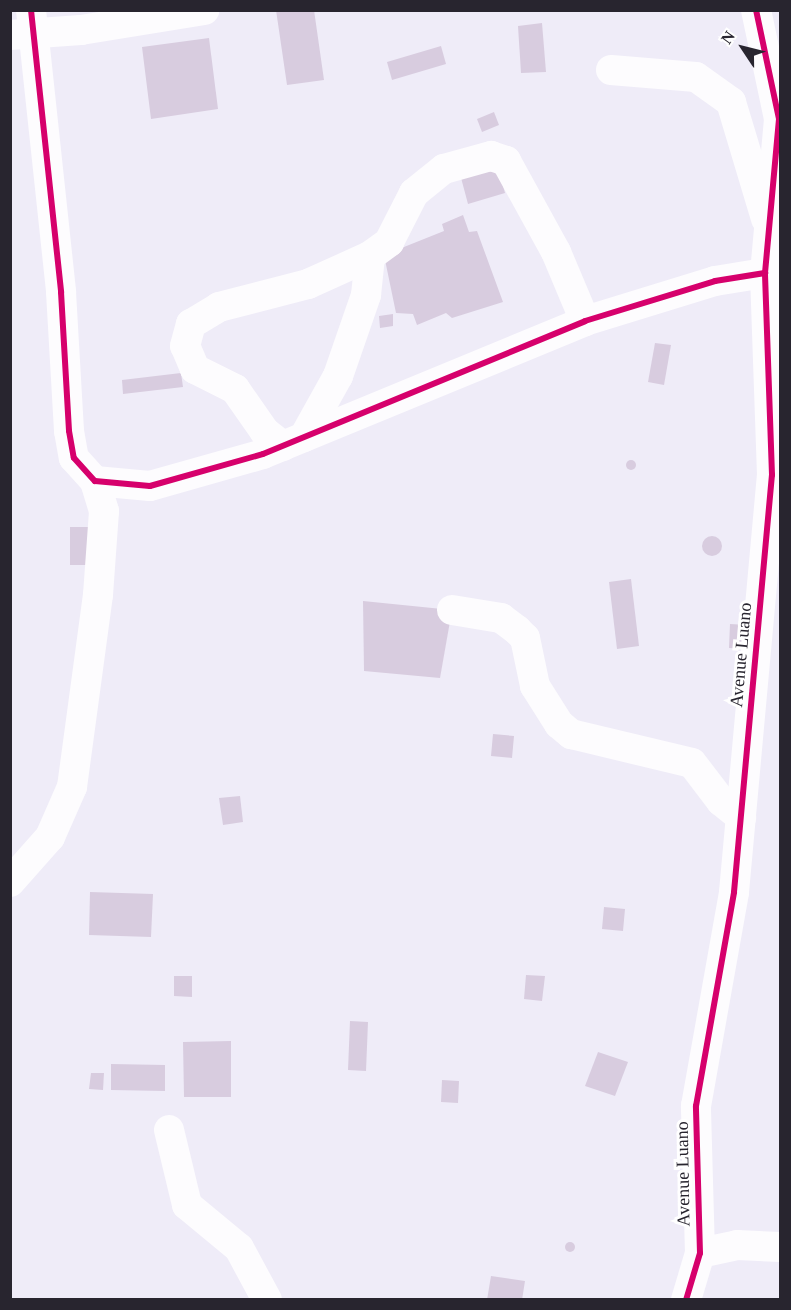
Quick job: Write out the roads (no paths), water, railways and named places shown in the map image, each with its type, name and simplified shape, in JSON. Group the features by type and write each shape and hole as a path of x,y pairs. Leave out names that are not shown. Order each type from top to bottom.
{"street":[{"path":"10,882 51,837 72,787 98,595 104,511 95,482 74,458 69,431 60,281 24,26 204,10"},
{"name":"Avenue Luano","path":"686,1299 700,1253 696,1106 734,892 772,475 765,273 774,221 779,119 756,10"},
{"path":"611,70 684,74 726,96 736,111 774,221"},
{"path":"294,441 265,432 235,389 195,369 185,334 203,313 308,284 370,256 389,242 414,193 426,181 444,169 500,156 513,170 556,252 585,321"},
{"path":"294,441 325,407 366,296 370,256"},
{"path":"95,482 150,486 294,441 585,321 716,281 765,273"},
{"path":"452,610 501,618 525,638 535,686 559,724 572,734 692,763 721,801 741,817"},
{"path":"170,1130 187,1205 239,1248 267,1299"},
{"path":"700,1253 736,1245 780,1247"}]}
